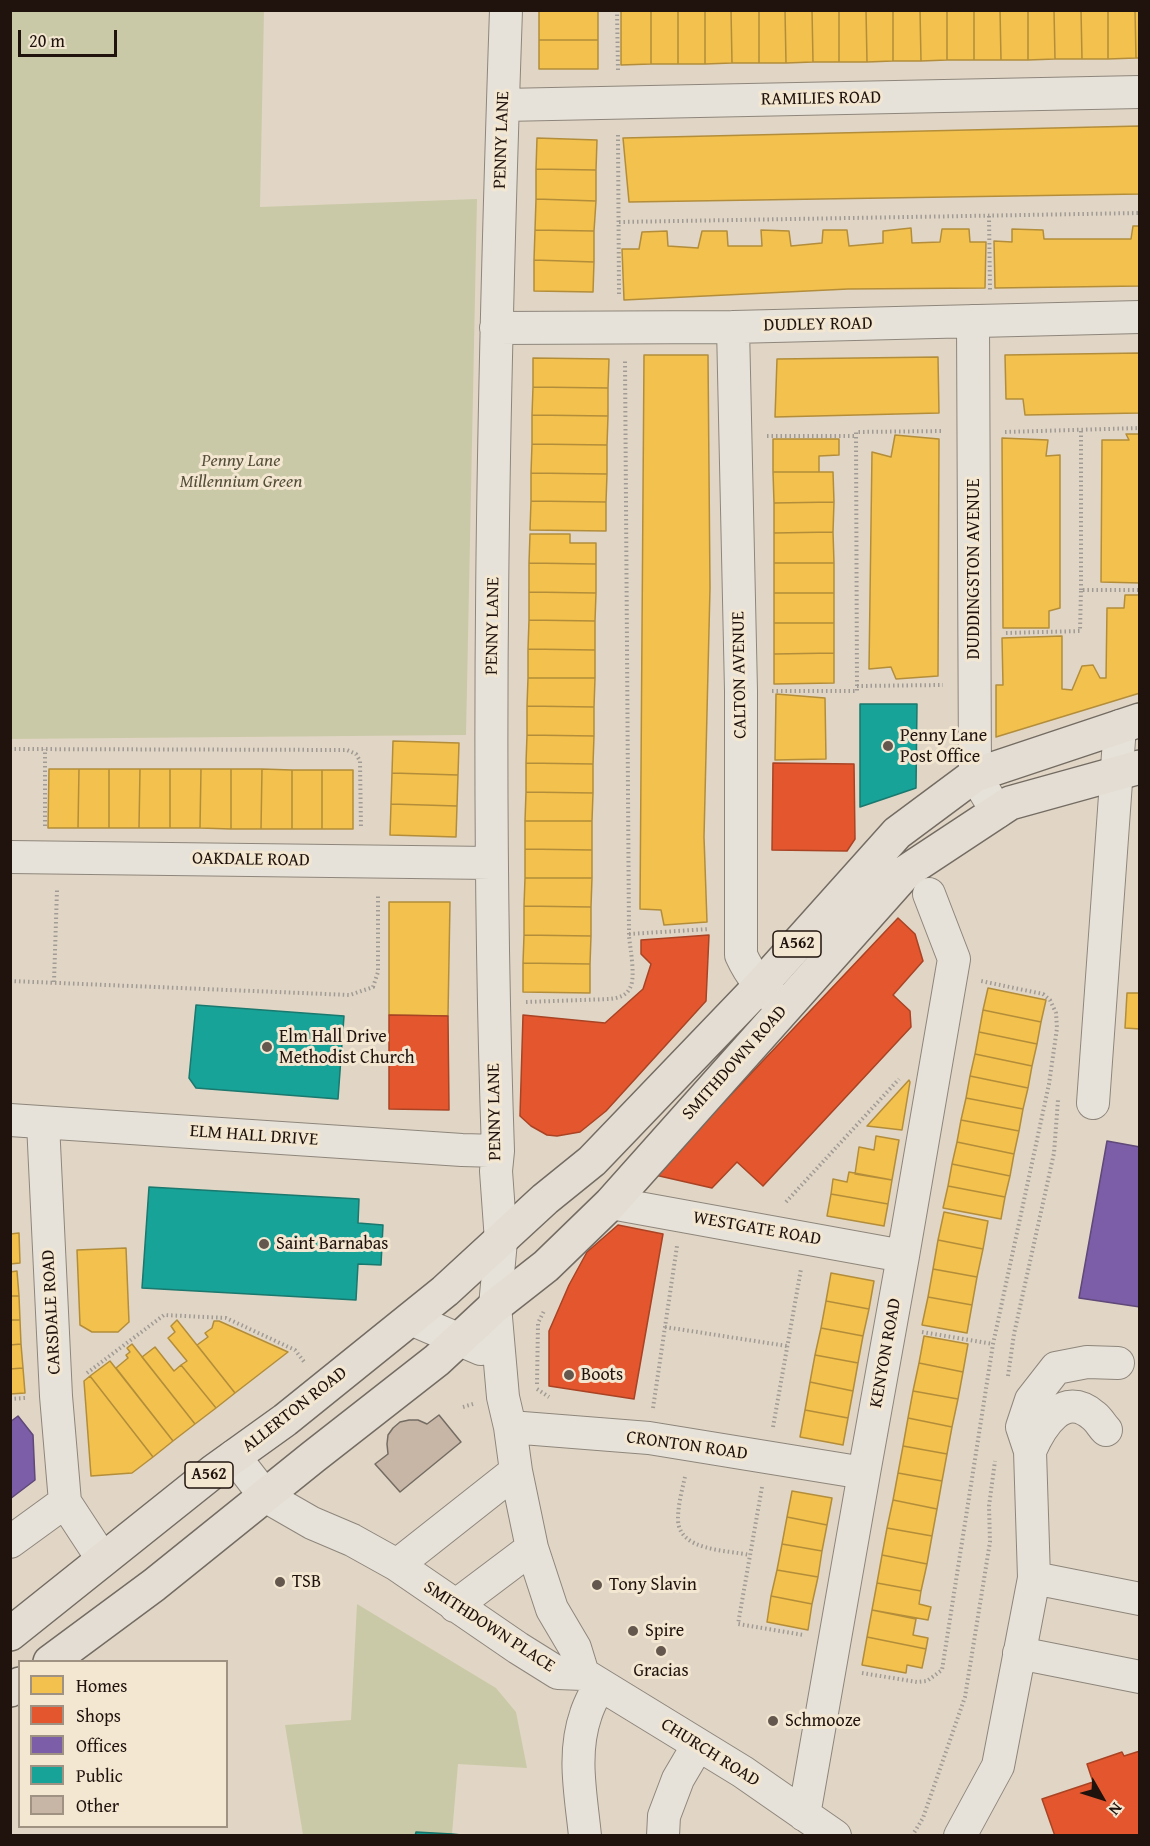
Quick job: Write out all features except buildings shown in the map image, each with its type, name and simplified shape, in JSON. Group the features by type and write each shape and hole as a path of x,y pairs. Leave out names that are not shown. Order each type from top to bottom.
{"highway":[{"name":"SMITHDOWN ROAD","path":"411,1319 461,1277 545,1199 592,1161 760,986 897,833 975,775 1130,723"},
{"name":"SMITHDOWN ROAD","path":"265,1496 437,1360 495,1306 546,1266 611,1203 907,871 1010,803 1128,770"},
{"name":"ALLERTON ROAD","path":"10,1634 411,1319"},
{"name":"A562","path":"53,1660 154,1585 265,1496"}],"street":[{"name":"PENNY LANE","path":"495,1306 501,1241 496,1171 498,1150 491,863 496,328 506,10"},
{"name":"RAMILIES ROAD","path":"503,105 1140,92"},
{"name":"DUDLEY ROAD","path":"496,328 733,327 1140,317"},
{"name":"DUDDINGSTON AVENUE","path":"975,775 974,432 982,321"},
{"name":"CALTON AVENUE","path":"733,327 741,691 741,955 748,972 784,1007"},
{"path":"1093,1103 1128,770 1130,723"},
{"path":"975,775 997,812"},
{"name":"OAKDALE ROAD","path":"10,856 491,863"},
{"name":"KENYON ROAD","path":"804,1815 954,959 930,894"},
{"name":"ELM HALL DRIVE","path":"10,1120 462,1150 498,1150"},
{"name":"CARSDALE ROAD","path":"43,1123 56,1396 65,1502"},
{"name":"WESTGATE ROAD","path":"611,1203 903,1256"},
{"name":"SMITHDOWN PLACE","path":"495,1306 503,1397 532,1548 552,1609 591,1679"},
{"path":"411,1319 498,1357"},
{"path":"960,1836 998,1766 1034,1578 1030,1451 1022,1427 1031,1400 1056,1368 1087,1362 1118,1363"},
{"path":"1030,1451 1048,1418 1062,1408 1079,1407 1094,1416 1106,1430"},
{"name":"CRONTON ROAD","path":"510,1427 649,1438 864,1473"},
{"name":"SMITHDOWN PLACE","path":"234,1456 265,1496 312,1523 352,1540 397,1566 558,1673 591,1679"},
{"path":"397,1566 516,1471"},
{"path":"10,1542 65,1502 103,1560"},
{"path":"455,1606 532,1548"},
{"path":"1034,1578 1140,1599"},
{"path":"1019,1653 1140,1677"},
{"path":"585,1836 577,1758 591,1679"},
{"name":"CHURCH ROAD","path":"591,1679 742,1773 835,1836"},
{"path":"663,1836 664,1816 678,1779 698,1745"}],"path":[{"path":"493,1003 621,997 630,988 632,976 629,934 625,365 619,292 617,10"},
{"path":"619,222 1140,213"},
{"path":"982,321 989,216"},
{"path":"741,691 857,691 856,432 1140,428"},
{"path":"975,634 1080,631 1081,430"},
{"path":"735,436 856,436"},
{"path":"1081,590 1140,590"},
{"path":"856,686 975,685"},
{"path":"10,749 346,750 356,754 360,761 378,972 373,987 350,995 10,981"},
{"path":"45,749 51,857 54,982"},
{"path":"629,934 741,927"},
{"path":"830,1667 917,1682 927,1681 942,1670 993,1344 1048,1084 1057,1028 1056,1013 1050,1000 1043,994 983,981 951,977"},
{"path":"776,1233 781,1208 908,1070 934,1074"},
{"path":"1007,1380 1014,1334 1054,1153 1059,1093"},
{"path":"649,1438 682,1216"},
{"path":"503,1397 537,1389 538,1323 561,1277 546,1266"},
{"path":"10,1399 56,1396 164,1315 225,1318 295,1350 326,1387"},
{"path":"665,1327 787,1346"},
{"path":"890,1327 993,1344"},
{"path":"690,1445 678,1518 680,1532 687,1541 698,1545 750,1555"},
{"path":"912,1836 923,1818 965,1697 990,1542 988,1506 995,1460"}],"green space":[{"name":"Penny Lane Millennium Green","path":"10,11 264,11 260,207 477,199 466,735 11,739"},
{"path":"357,1604 496,1688 516,1712 527,1768 458,1764 452,1834 416,1832 415,1836 303,1835 285,1725 351,1720"}],"place":[{"name":"Penny Lane Post Office","path":"888,746"},
{"name":"Elm Hall Drive Methodist Church","path":"267,1047"},
{"name":"Saint Barnabas","path":"264,1244"},
{"name":"Boots","path":"569,1375"},
{"name":"TSB","path":"280,1582"},
{"name":"Tony Slavin","path":"597,1585"},
{"name":"Spire","path":"633,1631"},
{"name":"Gracias","path":"661,1651"},
{"name":"Schmooze","path":"773,1721"}]}
